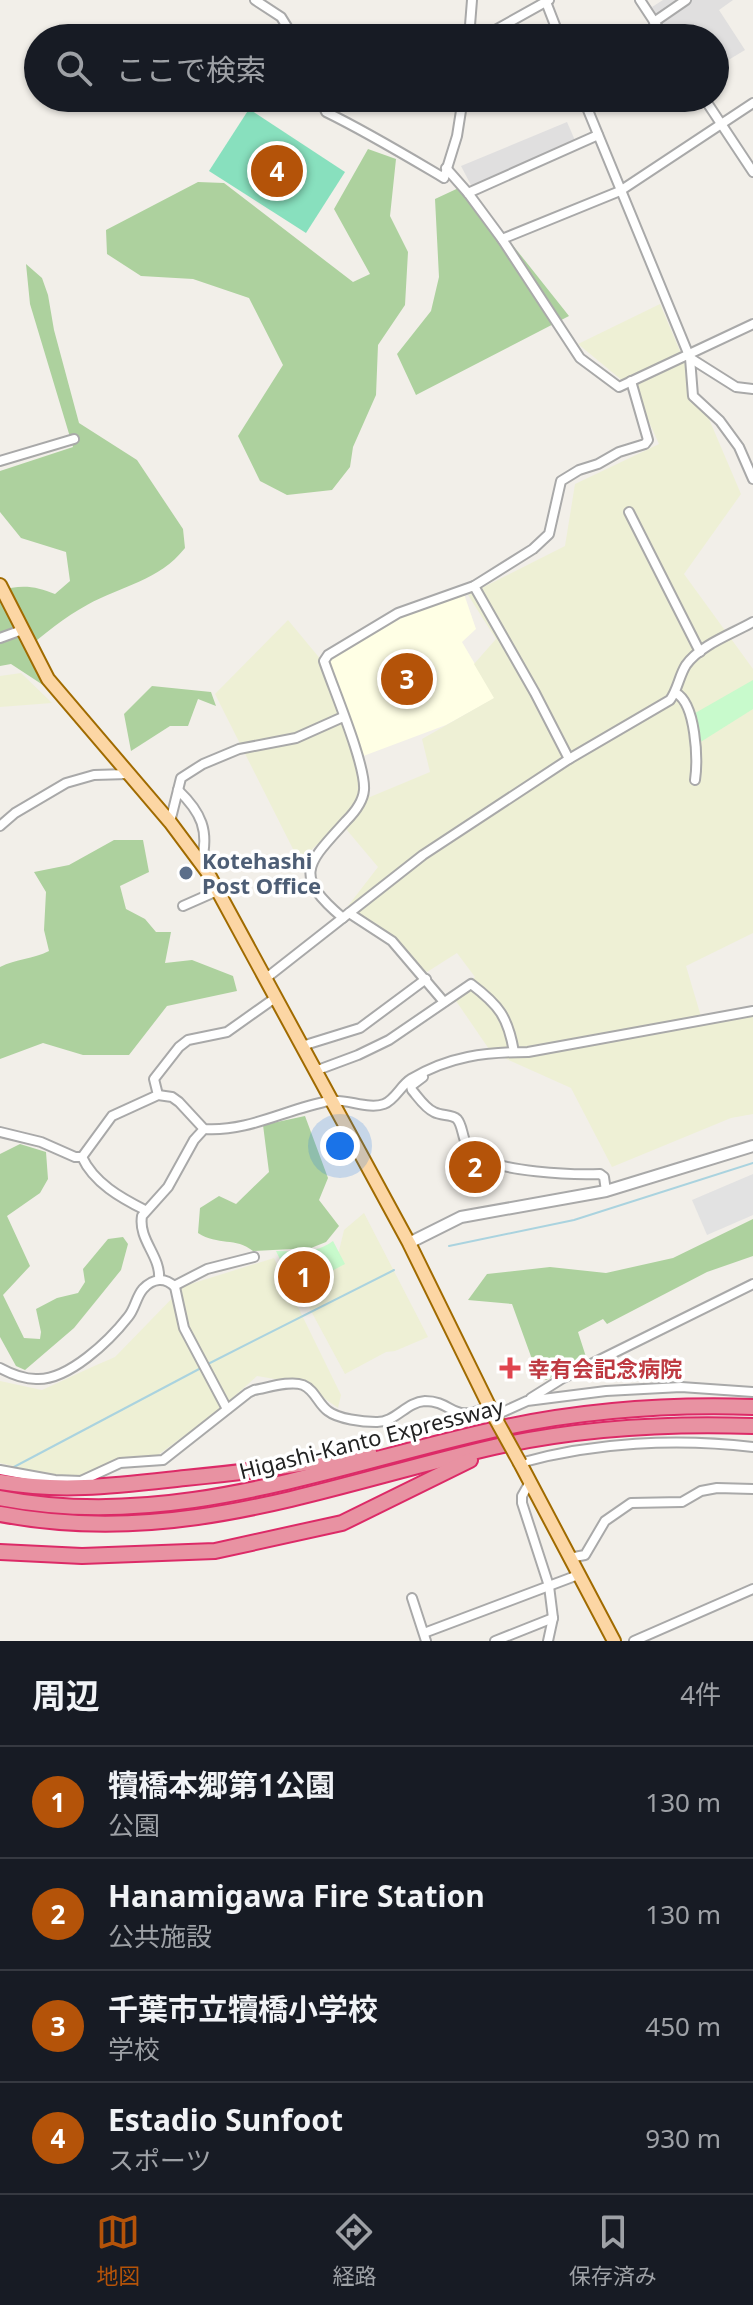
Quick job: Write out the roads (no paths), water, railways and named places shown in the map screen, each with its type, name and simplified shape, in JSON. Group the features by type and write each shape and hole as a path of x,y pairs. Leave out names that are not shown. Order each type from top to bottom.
{"highway":[{"name":"Higashi-Kanto Expressway","path":"0,1498 105,1508 178,1504 310,1477 485,1431 556,1417 641,1408 753,1407"},
{"name":"Higashi-Kanto Expressway","path":"0,1514 104,1525 180,1521 325,1492 495,1447 598,1430 706,1425 753,1428"},
{"path":"0,1482 35,1488 106,1488 314,1464 453,1434 485,1431"},
{"path":"0,1552 82,1556 149,1551 215,1551 342,1523 495,1447"}],"main road":[{"path":"0,585 48,679 201,863 409,1243 492,1411 614,1641"}],"street":[{"path":"255,0 281,17 285,24"},
{"path":"470,24 472,0"},
{"path":"640,0 654,22 686,0"},
{"path":"506,24 548,1 555,24"},
{"path":"502,239 620,191 753,103"},
{"path":"326,112 380,139 401,155 444,178 461,112"},
{"path":"589,112 689,356 693,396 720,421 739,447 753,479"},
{"path":"713,112 753,172"},
{"path":"468,193 598,135"},
{"path":"446,168 502,239 580,358 619,387 753,324"},
{"path":"689,356 736,387 753,389"},
{"path":"444,1002 392,941 346,916 316,892 310,881 309,871 316,854 352,814 362,800 365,788 324,661 398,613 474,586 543,542 549,534 561,481 648,440 631,381"},
{"path":"0,461 74,439"},
{"path":"629,512 700,652"},
{"path":"474,586 569,759"},
{"path":"265,979 423,855 569,759 670,700 676,693 683,670 700,652 753,622"},
{"path":"0,638 22,630"},
{"path":"676,693 682,698 698,745 695,780"},
{"path":"170,822 181,778 203,764 239,749 296,738 343,717"},
{"path":"0,826 15,813 66,783 94,775 128,774"},
{"path":"178,790 190,801 201,819 206,845 201,863"},
{"path":"183,906 217,891"},
{"path":"302,1046 360,1028 426,979"},
{"path":"315,1071 389,1040 471,984 500,1009 510,1030 514,1052"},
{"path":"158,1095 154,1079 179,1047 194,1037 211,1037 227,1032 275,998"},
{"path":"159,1279 159,1264 141,1222 145,1210 168,1187 194,1140 204,1129 252,1125 331,1100 377,1105 386,1103 410,1079 479,1053 528,1052 753,1011"},
{"path":"432,1070 411,1086 412,1090 434,1113 455,1117 460,1122 463,1140 477,1157 562,1175 600,1174 604,1177 606,1191"},
{"path":"82,1157 112,1116 158,1095 172,1097 179,1102 204,1129"},
{"path":"0,1132 28,1138 82,1157 85,1164 114,1193 145,1210"},
{"path":"409,1243 461,1217 606,1191 753,1146"},
{"path":"174,1286 207,1269 254,1257"},
{"path":"0,1368 14,1375 36,1379 65,1371 110,1338 130,1315 144,1288 159,1279 166,1280 174,1286 184,1328 227,1409"},
{"path":"527,1401 563,1378 753,1284"},
{"path":"0,1470 55,1480 87,1481 120,1463 163,1460 254,1390 297,1384 314,1393 331,1413 376,1422 393,1418 410,1405 427,1401 460,1414 492,1411 527,1401 642,1389 753,1392"},
{"path":"520,1463 563,1453 634,1445 724,1443 753,1447"},
{"path":"530,1482 522,1496 522,1503 549,1586 553,1618 548,1641"},
{"path":"569,1558 585,1555 605,1521 631,1503 682,1502 701,1491 717,1488 753,1489"},
{"path":"412,1598 425,1637 578,1575"},
{"path":"634,1641 753,1589"},
{"path":"495,1641 553,1618"}],"waterway":[{"path":"449,1246 574,1220 753,1163"},
{"path":"206,1365 394,1270"},
{"path":"12,1468 201,1368"}],"place":[{"name":"Estadio Sunfoot","path":"277,171"},
{"name":"千葉市立犢橋小学校","path":"407,679"},
{"name":"Kotehashi Post Office","path":"186,873"},
{"name":"Hanamigawa Fire Station","path":"475,1167"},
{"name":"犢橋本郷第1公園","path":"304,1277"},
{"name":"幸有会記念病院","path":"510,1368"}]}
